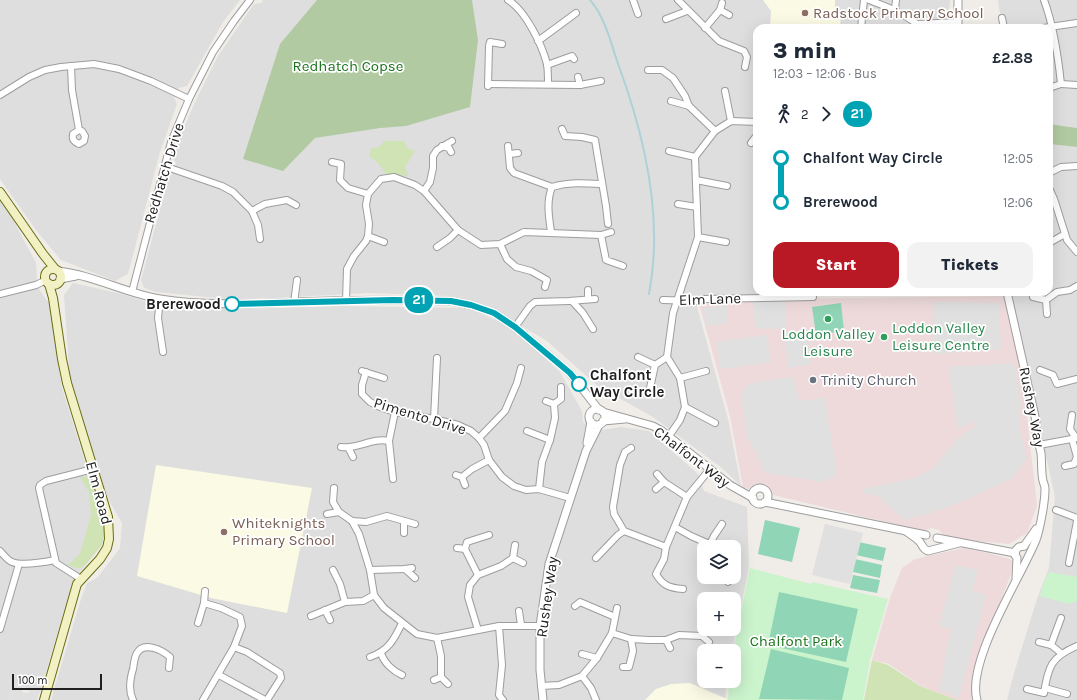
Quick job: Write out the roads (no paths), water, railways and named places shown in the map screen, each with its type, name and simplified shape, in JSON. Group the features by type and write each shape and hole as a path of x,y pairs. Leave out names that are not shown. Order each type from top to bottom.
{"main road":[{"name":"Elm Road","path":"0,192 43,254 53,277 53,298 67,383 108,517 109,539 107,548 100,559 77,584 44,700"}],"street":[{"name":"Redhatch Drive","path":"132,292 171,142 189,99 217,46 250,0"},
{"path":"633,0 634,11"},
{"path":"678,0 687,11 719,41 744,50 747,57 745,67"},
{"path":"861,24 864,0"},
{"path":"870,0 904,14 912,24"},
{"path":"895,9 896,0"},
{"path":"958,0 958,24"},
{"path":"1044,0 1052,24"},
{"path":"512,1 523,14 538,41 547,66 548,84"},
{"path":"705,28 720,10 722,3"},
{"path":"720,10 729,15"},
{"path":"666,19 687,11"},
{"path":"538,41 574,15"},
{"path":"1002,18 1003,24"},
{"path":"1061,84 1059,59 1053,26 1077,23"},
{"path":"502,44 494,39 490,42 488,86 548,84 580,85 601,81"},
{"path":"732,46 736,39"},
{"path":"547,66 572,56 574,59"},
{"path":"0,95 37,73 54,68 94,64 113,67 151,81 189,99"},
{"path":"71,66 72,90 79,130"},
{"path":"648,70 662,70 674,78 689,106 715,131"},
{"path":"578,77 580,85"},
{"path":"1053,87 1061,84 1077,85"},
{"path":"725,91 731,121"},
{"path":"671,101 689,106"},
{"path":"669,436 680,420 684,407 680,378 667,356 673,313 698,237 696,157 715,131 731,121 753,122"},
{"path":"562,129 565,136 563,144"},
{"path":"565,136 582,137 595,140 608,224"},
{"path":"424,191 430,182 434,156 437,150 452,141"},
{"path":"442,146 449,148 451,152"},
{"path":"508,146 510,154 510,168 514,173 552,187 564,183 581,182 601,184"},
{"path":"669,151 696,157"},
{"path":"510,154 518,153"},
{"path":"332,162 341,164 349,161"},
{"path":"341,164 340,180 348,188 368,194"},
{"path":"164,166 222,186 233,192 252,211 258,225 260,239"},
{"path":"1053,171 1061,167 1077,166"},
{"path":"346,301 347,269 368,236 369,224 366,205 368,194 381,179 394,176 415,185 424,191 458,230 481,245 500,244 524,232 601,234 611,232"},
{"path":"696,180 727,186"},
{"path":"551,232 548,205 552,187"},
{"path":"252,211 265,204 287,200 296,205"},
{"path":"1053,203 1067,240 1077,252"},
{"path":"678,204 697,207"},
{"path":"437,247 458,230"},
{"path":"601,234 604,262 623,266"},
{"path":"1053,242 1065,234"},
{"path":"368,236 384,242"},
{"path":"698,237 726,242"},
{"path":"500,244 507,259 516,267 531,271 550,279 545,287"},
{"path":"0,294 36,285 53,277 73,273 132,292 160,299 242,304 346,301 451,301 471,305 494,313 515,327 570,373 598,411 605,416 601,423 594,424 591,422 589,415 598,411"},
{"path":"294,302 297,280"},
{"path":"1053,295 1057,292 1070,290 1077,286"},
{"path":"588,290 588,299"},
{"name":"Elm Lane","path":"663,300 697,301 704,299 780,296"},
{"name":"Elm Lane","path":"809,296 813,297"},
{"name":"Rushey Way","path":"975,698 977,676 991,632 1038,534 1045,487 1035,427 1036,421 1008,296"},
{"path":"1033,297 1046,300 1052,296"},
{"path":"160,299 158,318 163,352"},
{"path":"515,327 530,306 535,302 595,299"},
{"path":"1046,300 1047,314"},
{"path":"572,301 583,313 592,329"},
{"path":"650,388 655,365 667,356"},
{"path":"638,357 655,365"},
{"path":"434,419 437,358"},
{"path":"479,438 505,411 509,395 521,368"},
{"path":"1040,370 1053,375 1057,384 1077,379"},
{"name":"Pimento Drive","path":"384,378 364,371 362,394 370,402 395,412 434,419 458,425 471,431 484,445 489,460 502,476 514,486 526,490 539,489 570,498"},
{"path":"680,378 706,371"},
{"path":"554,404 561,399 561,387"},
{"path":"546,401 554,404"},
{"path":"539,489 542,462 550,440 555,418 554,404"},
{"path":"684,407 715,423"},
{"name":"Chalfont Way","path":"598,411 653,426 669,436 736,489 754,494"},
{"path":"393,479 389,441 395,412"},
{"path":"1065,466 1074,464 1077,457 1075,438 1070,429 1072,415"},
{"name":"Chalfont Way","path":"601,423 625,419"},
{"name":"Rushey Way","path":"543,700 541,686 540,626 549,564 586,451 591,422"},
{"name":"Rushey Way","path":"586,451 601,423"},
{"path":"527,431 550,440"},
{"path":"1039,445 1075,438"},
{"path":"341,447 349,449 365,443 383,439 389,441"},
{"path":"622,445 628,450 620,465 613,506 614,514 624,531 666,547"},
{"path":"349,449 353,457"},
{"path":"462,478 472,469 489,460"},
{"path":"82,579 58,565 55,560 51,537 39,492 40,486 46,481 93,469"},
{"path":"683,589 669,587 659,579 656,574 664,558 666,547 687,497 710,469"},
{"path":"657,474 664,482 687,497"},
{"path":"456,475 462,478 465,485"},
{"path":"656,489 664,482"},
{"path":"334,488 333,502 338,512 352,521 366,522 387,516 415,524"},
{"path":"787,506 762,488 758,488 754,494 758,503 765,502 787,506 906,532 926,535 931,534 937,538 959,543 979,545 1016,555 1021,560 1028,556 1028,548 1024,546 1017,548 1016,555"},
{"path":"765,502 768,498 768,493"},
{"path":"1056,510 1077,518"},
{"path":"327,514 338,512"},
{"path":"352,521 359,534 370,570 374,595 384,608 417,634 437,638 499,626 540,626"},
{"path":"404,521 404,533"},
{"path":"1069,563 1077,521"},
{"name":"Rushey Way","path":"1024,546 1030,539 1039,523"},
{"path":"714,540 714,536 722,524"},
{"path":"675,527 701,540"},
{"path":"596,558 618,535 624,531"},
{"path":"906,532 921,543 922,548 926,551 931,552 959,543"},
{"path":"478,575 465,549 467,542 489,535"},
{"path":"921,543 922,539 926,535"},
{"path":"935,550 938,543 937,538"},
{"path":"478,630 468,597 470,585 478,575 501,566 513,558 515,545"},
{"path":"457,548 465,549"},
{"path":"0,551 5,558 19,564 41,563 55,560"},
{"name":"Rushey Way","path":"1015,580 1016,555"},
{"path":"513,558 523,563"},
{"path":"0,629 2,615 19,564"},
{"path":"370,570 408,568 415,578"},
{"path":"333,570 340,584 345,602"},
{"path":"329,578 336,578"},
{"path":"198,624 204,602 205,591"},
{"path":"311,616 345,602 363,601 374,595"},
{"path":"575,606 579,598 615,617"},
{"path":"203,700 234,647 242,626 240,618 221,608 204,602"},
{"path":"541,686 559,684 582,676 597,658 612,633 617,608"},
{"path":"325,610 330,620"},
{"path":"520,611 521,625"},
{"path":"1051,645 1061,618"},
{"path":"370,657 381,653 394,639 402,623"},
{"path":"491,697 501,698 502,664 499,626"},
{"path":"612,633 631,639 666,640 679,634 697,636"},
{"path":"702,636 709,642"},
{"path":"437,638 441,677 448,684"},
{"path":"631,639 632,651 626,667 633,674"},
{"path":"666,640 670,648"},
{"path":"1039,642 1051,645 1061,654"},
{"path":"1027,689 1044,693 1048,672 1054,661 1061,654 1077,646"},
{"path":"133,700 130,683 136,654 140,649 146,647 155,648 165,653 170,657 169,668"},
{"path":"219,675 266,700 281,678 280,672 246,652 234,647"},
{"path":"381,653 384,661 397,673 402,675"},
{"path":"582,654 597,658"},
{"path":"582,676 591,688 596,700"},
{"path":"434,680 441,677"},
{"path":"1045,688 1067,694"}],"waterway":[{"path":"590,0 598,11 608,32 636,117 643,146 653,205 653,265 649,294"}],"place":[{"name":"Radstock Primary School","path":"805,13"},
{"name":"Brerewood","path":"232,304"},
{"name":"Loddon Valley Leisure","path":"828,319"},
{"name":"Loddon Valley Leisure Centre","path":"884,337"},
{"name":"Trinity Church","path":"813,380"},
{"name":"Chalfont Way Circle","path":"579,384"},
{"name":"Whiteknights Primary School","path":"224,532"}],"park label":[{"name":"Redhatch Copse","path":"348,66"},
{"name":"Chalfont Park","path":"796,641"}]}
